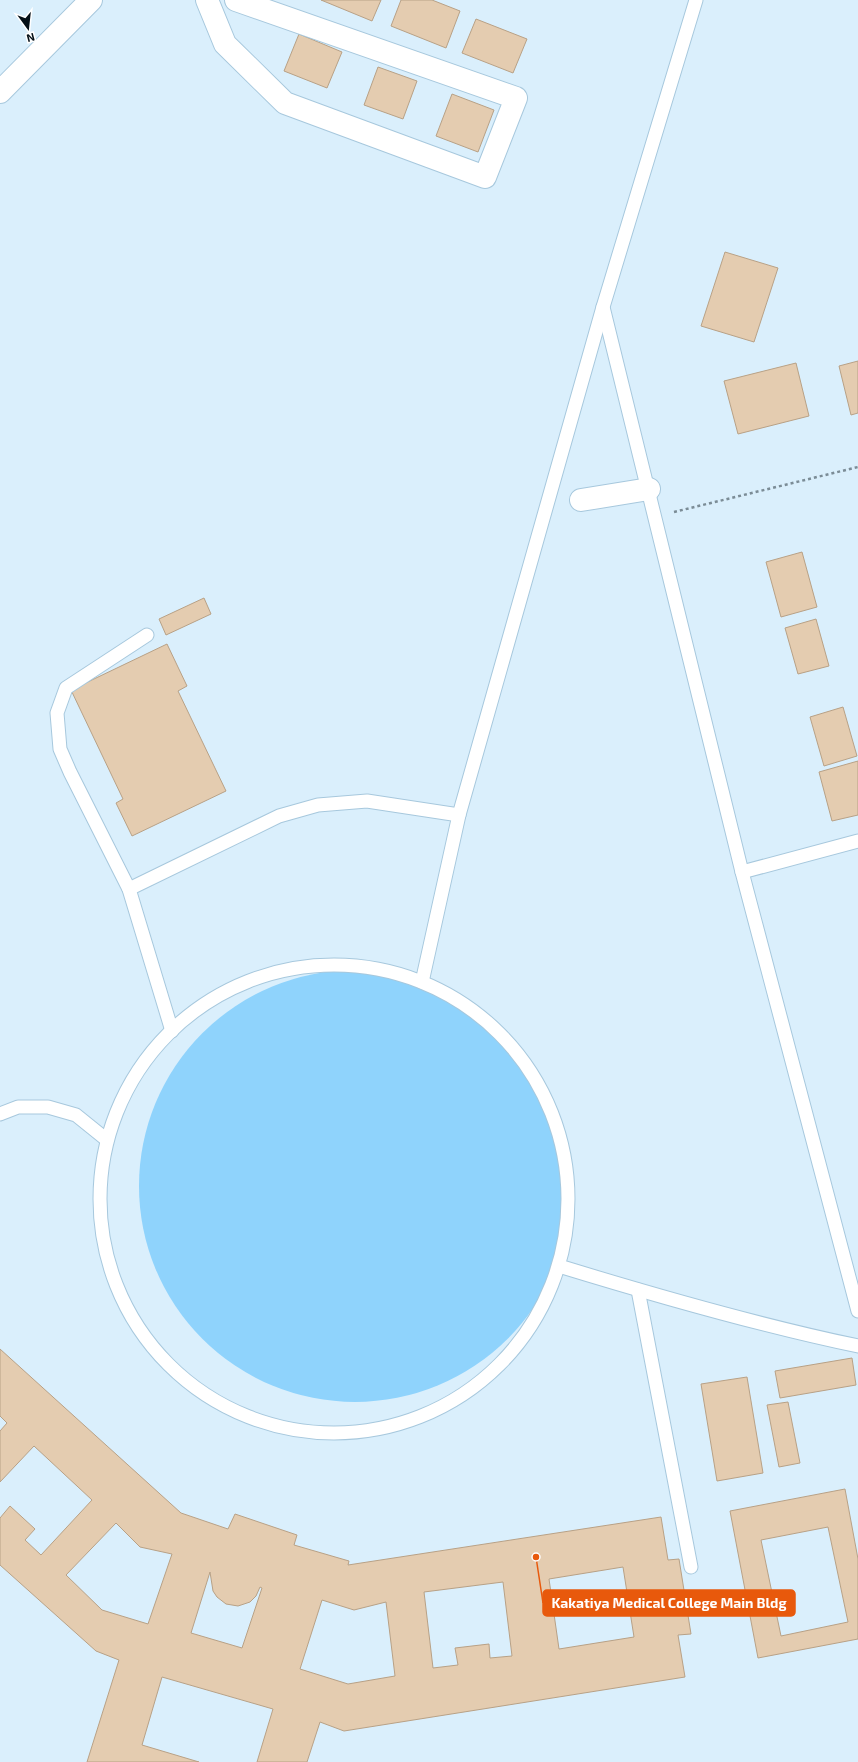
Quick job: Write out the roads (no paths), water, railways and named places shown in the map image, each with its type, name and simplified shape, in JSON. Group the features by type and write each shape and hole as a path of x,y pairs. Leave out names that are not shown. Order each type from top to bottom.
{"street":[{"path":"0,92 91,0"},
{"path":"207,0 225,44 286,103 485,177 516,98 236,0"},
{"path":"581,500 649,489"}],"lane":[{"path":"422,982 459,815 603,307 696,0"},
{"path":"603,307 656,516 742,872 858,1311"},
{"path":"147,635 66,688 57,713 60,749 129,889 172,1031"},
{"path":"129,889 279,816 318,805 367,801 459,815"},
{"path":"742,872 858,841"},
{"path":"311,966 368,967 422,982 461,1001 495,1028 524,1060 546,1097 562,1138 569,1180 568,1224 559,1266 535,1320 498,1366 451,1401 397,1424 345,1433 293,1430 243,1415 198,1390 159,1355 135,1325 118,1291 105,1255 99,1216 100,1178 106,1140 128,1087 161,1041 172,1031 204,1004 255,978 311,966"},
{"path":"0,1114 18,1107 48,1107 76,1115 106,1140"},
{"path":"559,1266 638,1290 825,1339 858,1346"},
{"path":"638,1290 691,1567"}],"place":[{"name":"Kakatiya Medical College Main Bldg","path":"536,1557"}]}
